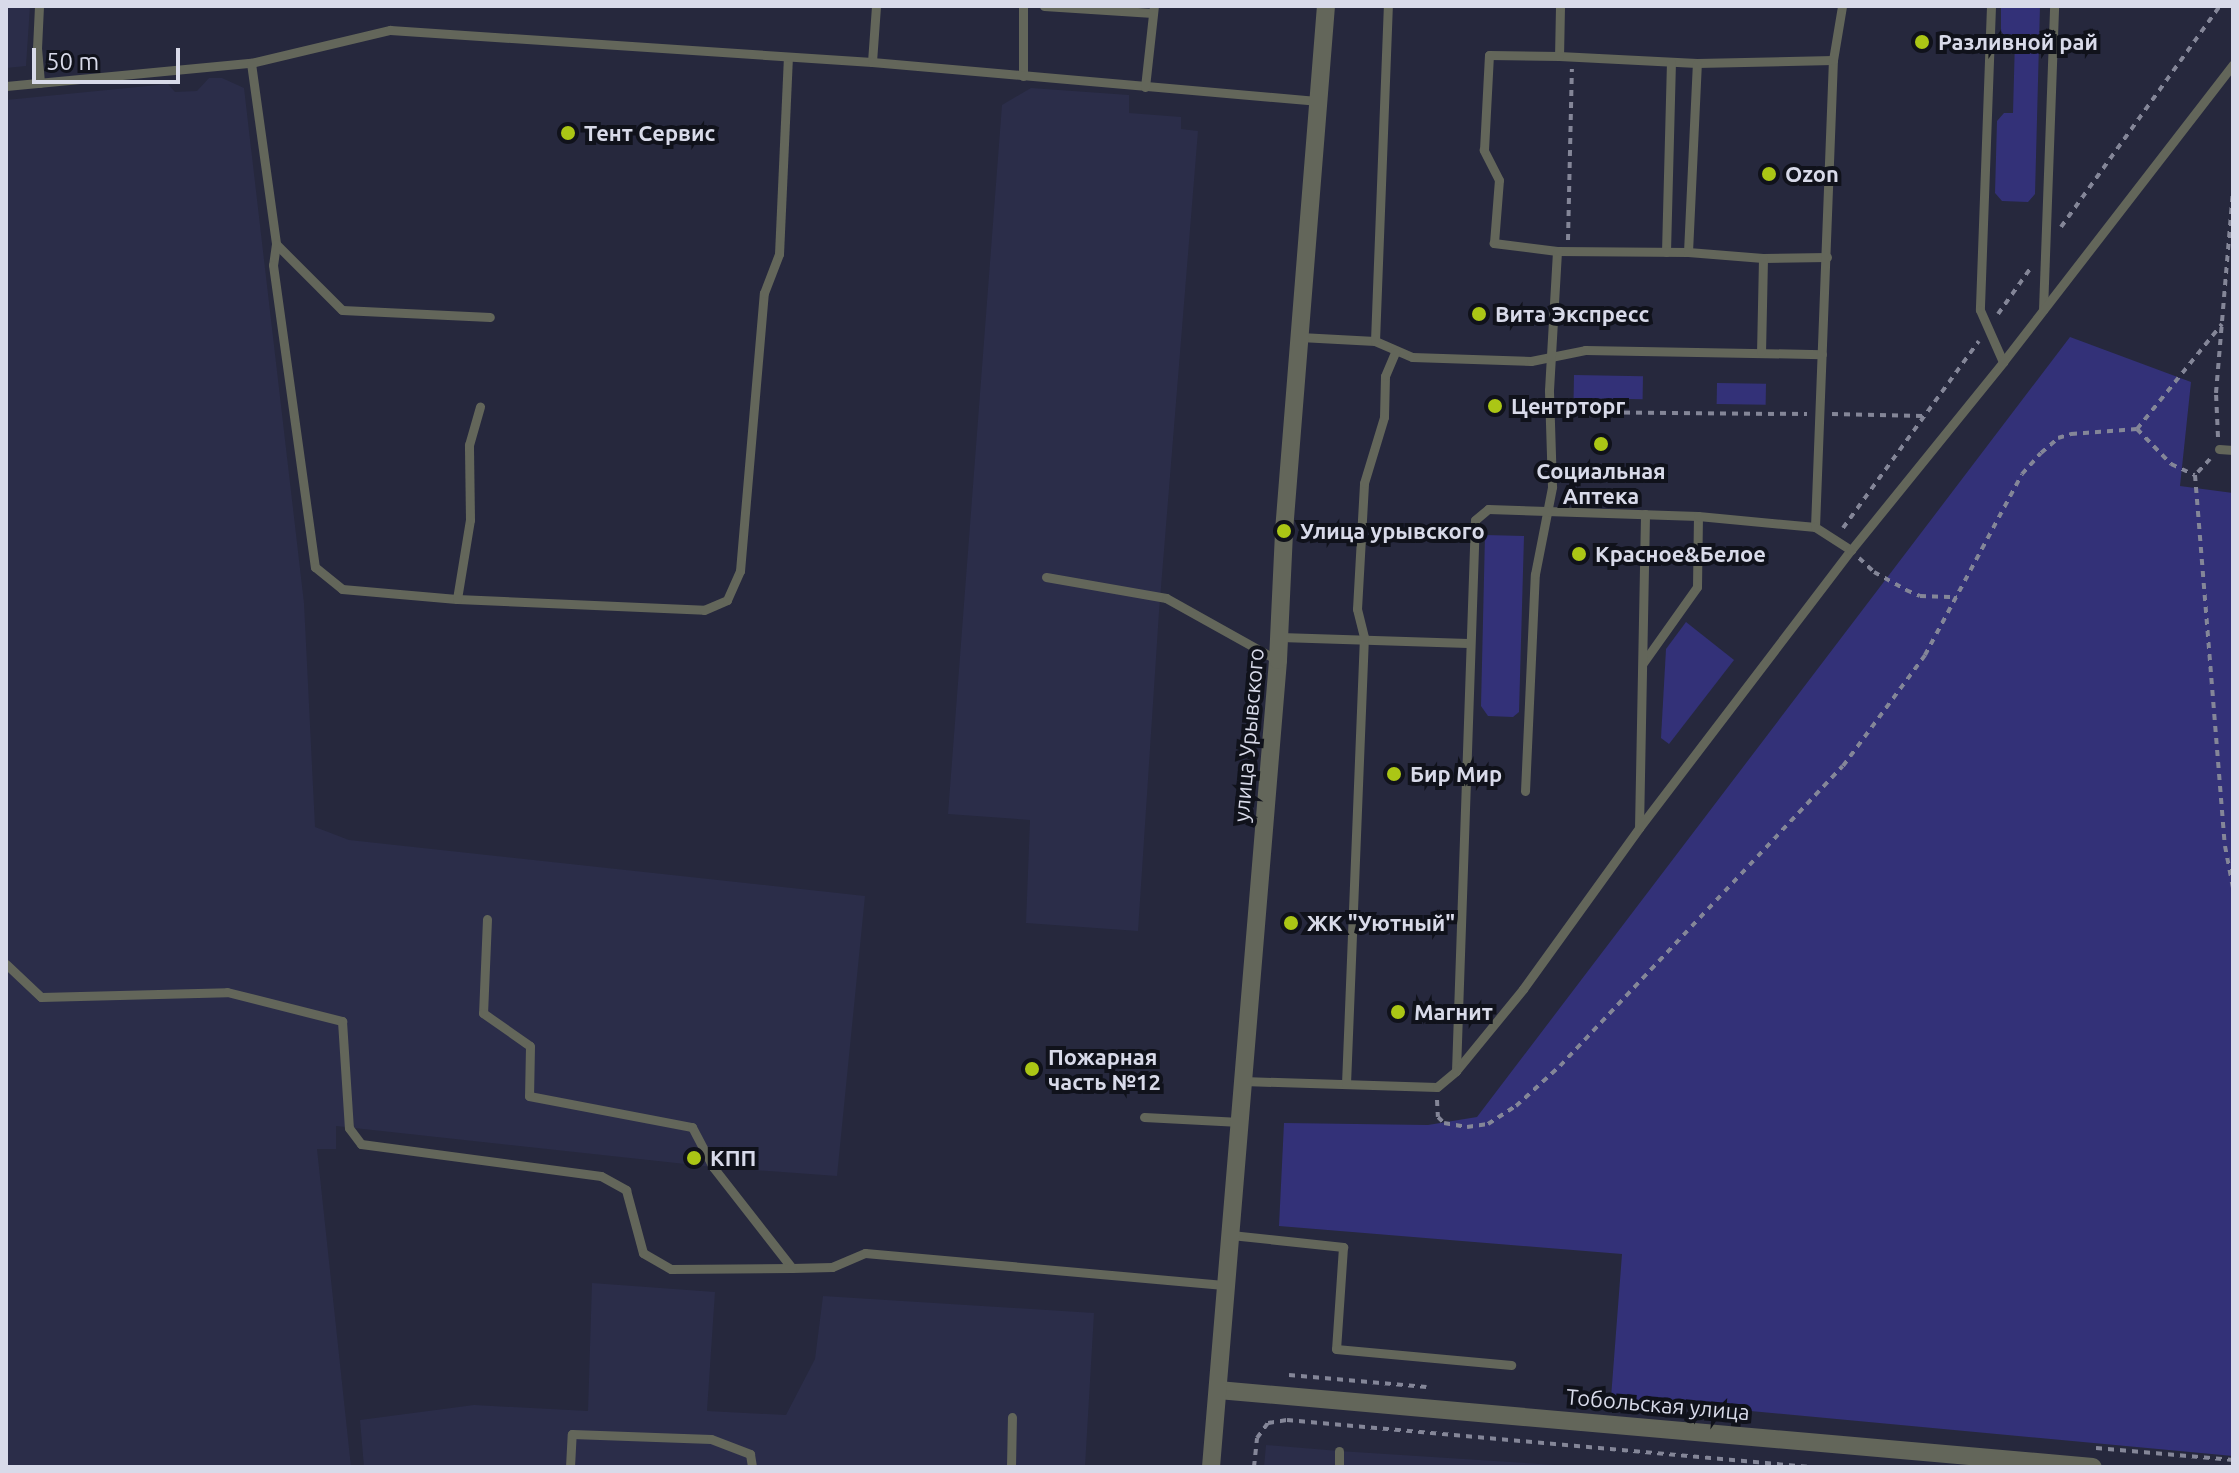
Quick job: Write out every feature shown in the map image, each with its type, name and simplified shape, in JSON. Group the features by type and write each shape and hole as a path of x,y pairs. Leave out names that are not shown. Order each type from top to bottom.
{"street":[{"name":"улица Урывского","path":"1211,1467 1280,637 1326,6"},
{"name":"Тобольская улица","path":"1218,1390 2093,1467"}],"lane":[{"path":"39,6 37,48 40,83"},
{"path":"872,62 876,6"},
{"path":"1023,6 1023,76"},
{"path":"1044,6 1154,9 1145,87"},
{"path":"1375,341 1388,6"},
{"path":"1559,56 1560,6"},
{"path":"1815,527 1833,60 1842,6"},
{"path":"1991,6 1980,310 2003,362"},
{"path":"2043,310 2054,6"},
{"path":"6,86 251,63 390,30 872,62 1319,101"},
{"path":"1827,257 1763,258 1688,252 1562,251 1494,243 1499,180 1484,150 1489,55 1697,63 1833,60"},
{"path":"251,63 276,244 273,265 315,567 342,589 457,599 704,610 727,600 740,571 764,293 779,254 788,57"},
{"path":"1666,252 1671,62"},
{"path":"1688,252 1697,63"},
{"path":"1243,1081 1437,1087 1456,1071 1523,989 1639,828 1851,550 2003,362 2233,64"},
{"path":"276,244 342,310 490,317"},
{"path":"1525,791 1535,574 1549,511 1550,359 1562,251"},
{"path":"1761,352 1763,258"},
{"path":"1300,337 1375,341 1412,357 1550,359 1585,350 1822,354"},
{"path":"1346,1084 1364,637 1357,609 1364,483 1384,417 1385,376 1395,352"},
{"path":"457,599 470,520 469,445 480,407"},
{"path":"2219,449 2233,450"},
{"path":"1456,1071 1468,643 1475,520 1488,509 1698,516 1815,527 1851,550"},
{"path":"1639,828 1645,514"},
{"path":"1642,664 1697,587 1698,516"},
{"path":"1046,577 1166,598 1278,660"},
{"path":"1280,637 1364,637 1468,643"},
{"path":"487,919 483,1013 530,1046 529,1096 692,1127 713,1167 792,1268"},
{"path":"6,964 41,997 227,992 342,1021 349,1128 361,1144 601,1176 626,1190 643,1253 671,1269 832,1267 865,1253 1227,1285"},
{"path":"1144,1117 1240,1122"},
{"path":"1231,1235 1343,1247 1336,1349 1511,1365"},
{"path":"1011,1467 1012,1417"},
{"path":"570,1467 572,1434 711,1439 750,1454 752,1467"},
{"path":"1339,1451 1339,1467"}],"path":[{"path":"1835,540 2220,6"},
{"path":"1562,251 1572,57"},
{"path":"2233,189 2216,393 2219,449 2195,475 2225,846 2233,888"},
{"path":"1437,1087 1438,1117 1444,1123 1467,1127 1488,1124 1516,1106 1560,1066 1843,766 1925,655 2022,474 2058,438 2071,434 2137,429 2222,324"},
{"path":"1550,412 1924,416"},
{"path":"2137,429 2171,464 2195,475"},
{"path":"1851,550 1874,572 1906,590 1935,598 1957,597"},
{"path":"1254,1467 1257,1438 1268,1423 1287,1420 1810,1467"}],"shaded area":[{"path":"6,6 30,6 26,66 6,68"},
{"path":"2001,6 2040,6 2035,194 2028,202 2002,201 1995,193 1997,121 2004,113 2013,113 2015,39 2006,38 2001,31"},
{"path":"209,78 222,78 244,88 304,603 315,827 349,840 865,896 837,1176 713,1167 336,1126 336,1149 317,1149 351,1467 6,1467 6,100 168,84 175,92 197,91"},
{"path":"1031,88 1129,95 1129,113 1181,117 1181,129 1198,131 1159,612 1138,931 1026,923 1030,820 948,814 1002,105"},
{"path":"2070,337 2191,382 2180,486 2233,493 2233,1456 1611,1398 1622,1254 1279,1226 1284,1123 1428,1125 1477,1117"},
{"path":"1574,375 1643,376 1643,399 1574,398"},
{"path":"1717,383 1766,384 1766,405 1717,404"},
{"path":"1485,535 1524,536 1519,712 1513,717 1488,716 1481,706"},
{"path":"1686,622 1734,660 1669,744 1661,738 1666,649"},
{"path":"592,1283 715,1292 707,1411 786,1415 815,1359 823,1296 1094,1313 1085,1467 364,1467 360,1420 474,1405 588,1411"},
{"path":"1266,1445 1339,1451 1586,1467 1264,1467"}],"place":[{"name":"Разливной рай","path":"1922,42"},
{"name":"Тент Сервис","path":"568,133"},
{"name":"Ozon","path":"1769,174"},
{"name":"Вита Экспресс","path":"1479,314"},
{"name":"Центрторг","path":"1495,406"},
{"name":"Социальная Аптека","path":"1601,444"},
{"name":"Улица урывского","path":"1284,531"},
{"name":"Красное&Белое","path":"1579,554"},
{"name":"Бир Мир","path":"1394,774"},
{"name":"ЖК \"Уютный\"","path":"1291,923"},
{"name":"Магнит","path":"1398,1012"},
{"name":"Пожарная часть №12","path":"1032,1069"},
{"name":"КПП","path":"694,1158"}]}
